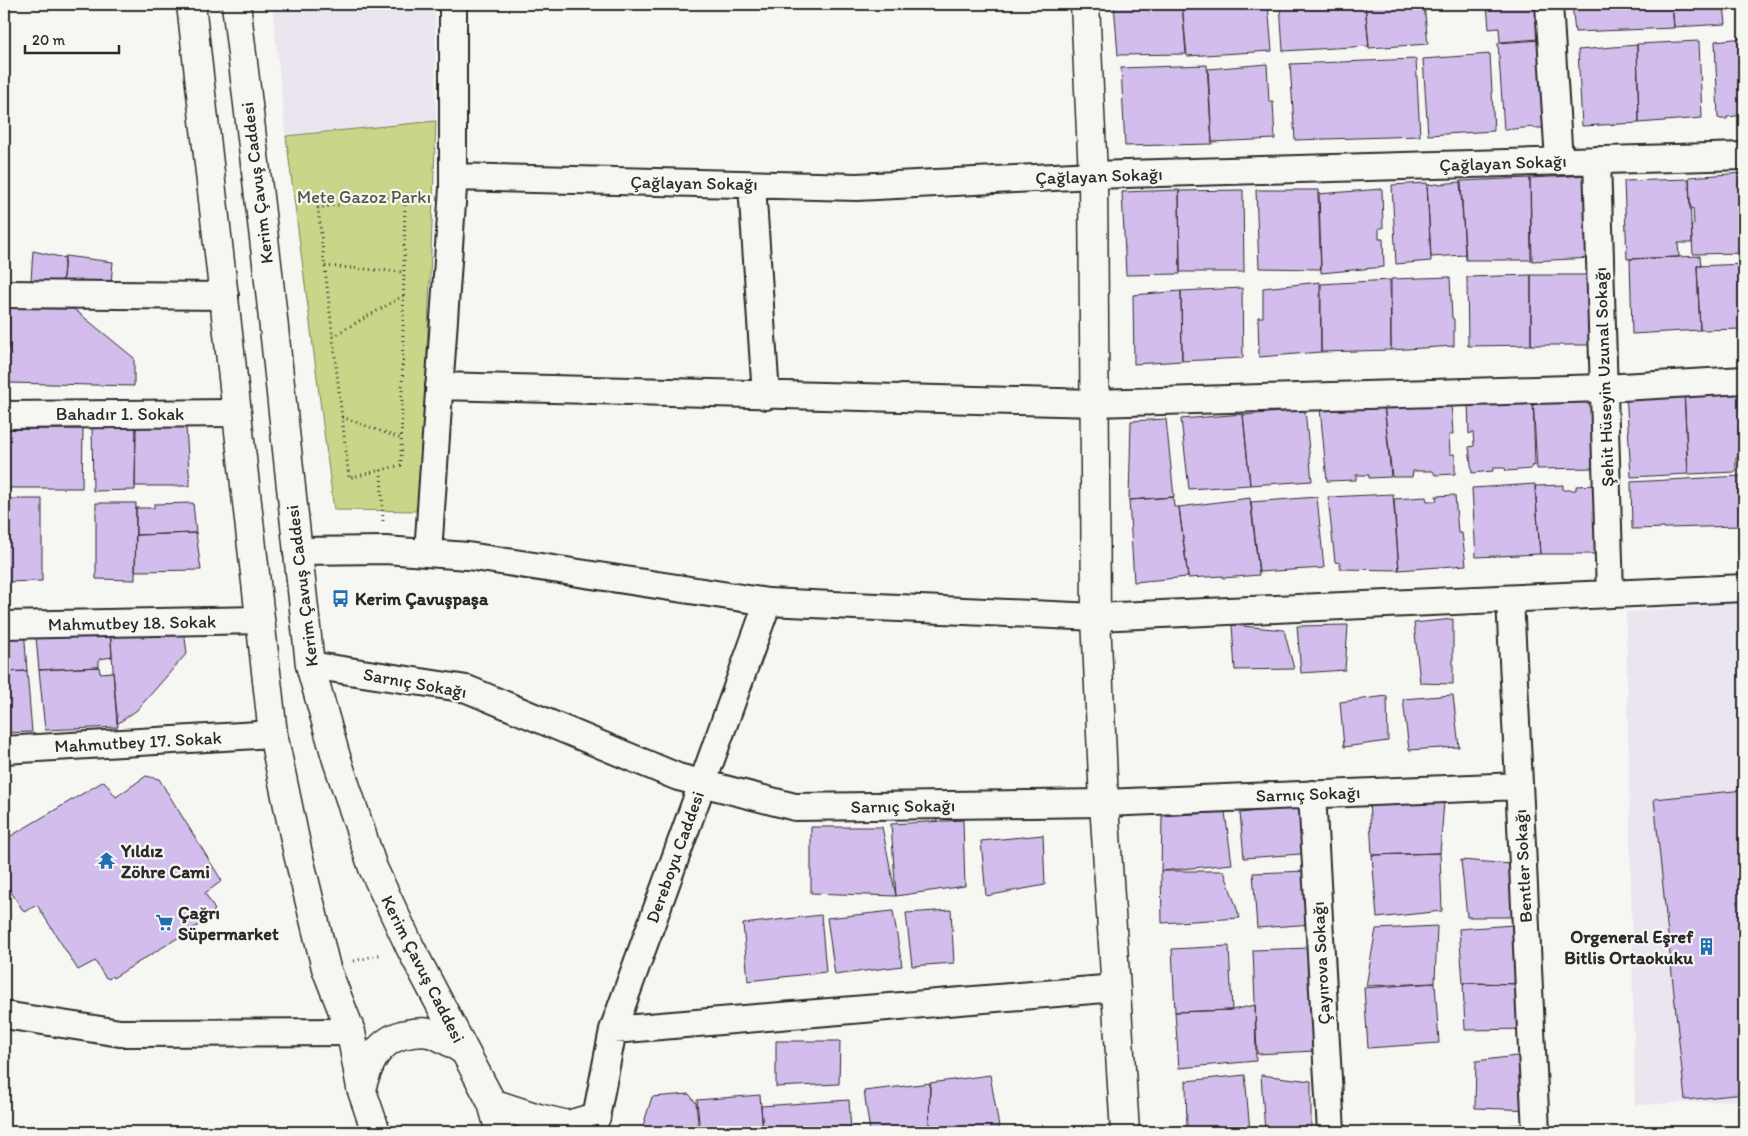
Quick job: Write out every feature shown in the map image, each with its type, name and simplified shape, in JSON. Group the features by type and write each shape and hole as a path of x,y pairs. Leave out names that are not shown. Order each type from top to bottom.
{"main road":[{"path":"192,4 273,734 298,854 326,968 351,1032 361,1088 376,1132"},
{"name":"Kerim Çavuş Caddesi","path":"236,4 268,272 310,666 336,757 373,868 410,947 492,1103 500,1132"},
{"path":"1085,4 1093,175 1096,617 1104,803 1125,1132"},
{"path":"361,1088 368,1064 378,1049 393,1038 410,1032 429,1032 446,1039 464,1051"},
{"path":"492,1103 538,1118 568,1125 596,1117"},
{"path":"573,1132 596,1117"}],"street":[{"path":"428,553 453,183 453,4"},
{"path":"1549,4 1559,161"},
{"name":"Çağlayan Sokağı","path":"453,183 857,187 1093,175 1744,156"},
{"name":"Şehit Hüseyin Uzunal Sokağı","path":"1597,160 1610,594"},
{"path":"752,185 766,396"},
{"path":"4,294 225,296"},
{"path":"439,386 1095,404 1604,388 1744,380"},
{"name":"Bahadır 1. Sokak","path":"4,415 236,413"},
{"path":"297,550 385,550 468,556 768,602 1096,617 1744,588"},
{"name":"Bentler Sokağı","path":"1510,599 1536,1132"},
{"name":"Dereboyu Caddesi","path":"596,1117 614,1030 768,602"},
{"name":"Mahmutbey 18. Sokak","path":"4,625 260,620"},
{"name":"Sarnıç Sokağı","path":"310,666 467,689 678,778 795,807 1104,803 1519,786"},
{"name":"Mahmutbey 17. Sokak","path":"4,750 273,734"},
{"name":"Çayırova Sokağı","path":"1312,794 1331,1132"},
{"path":"614,1030 1116,988"},
{"path":"4,1015 120,1032 351,1032"}],"path":[{"path":"405,195 401,465 349,478 318,208 405,195 453,183"},
{"path":"325,266 404,272"},
{"path":"333,336 404,295"},
{"path":"342,418 402,439"},
{"path":"381,470 385,550"},
{"path":"326,968 410,947"}],"shaded area":[{"path":"272,4 435,4 436,121 286,136"},
{"path":"1744,602 1744,1100 1635,1105 1626,612"}],"green space":[{"name":"Mete Gazoz Parkı","path":"436,121 421,511 334,510 286,136"}],"building":[{"path":"1114,4 1182,4 1186,54 1118,55"},
{"path":"1182,4 1268,4 1272,51 1187,56"},
{"path":"1280,4 1365,4 1369,46 1283,51"},
{"path":"1365,4 1424,4 1428,44 1369,48"},
{"path":"1487,4 1537,4 1538,39 1500,42 1499,28 1489,29"},
{"path":"1572,4 1672,4 1674,28 1575,32"},
{"path":"1672,4 1724,4 1726,24 1674,27"},
{"path":"1744,38 1744,115 1721,119 1718,118 1715,41"},
{"path":"1541,40 1548,128 1533,127 1504,130 1498,43"},
{"path":"1699,41 1702,118 1639,123 1637,44"},
{"path":"1637,45 1639,123 1582,126 1578,50"},
{"path":"1490,54 1494,131 1428,135 1423,59"},
{"path":"1416,59 1420,136 1295,140 1290,64"},
{"path":"1267,64 1269,102 1273,102 1275,139 1212,142 1208,69"},
{"path":"1207,65 1212,144 1125,146 1121,68"},
{"path":"1744,173 1744,253 1693,254 1691,224 1694,225 1693,208 1690,208 1689,177"},
{"path":"1590,175 1592,258 1532,261 1530,178"},
{"path":"1530,178 1531,260 1466,260 1460,181"},
{"path":"1689,179 1692,243 1678,243 1679,257 1627,259 1624,181"},
{"path":"1461,182 1465,255 1431,257 1427,185"},
{"path":"1427,183 1431,261 1396,264 1392,185"},
{"path":"4,185 6,185 4,257"},
{"path":"1382,189 1383,228 1379,228 1379,239 1383,239 1384,267 1321,273 1318,194"},
{"path":"1179,190 1180,274 1126,275 1122,192"},
{"path":"1243,190 1244,272 1180,272 1179,191"},
{"path":"1256,190 1319,190 1321,269 1259,268"},
{"path":"33,251 65,258 62,285 31,280"},
{"path":"65,256 113,262 110,292 62,287"},
{"path":"1700,256 1701,266 1697,266 1700,330 1632,334 1630,259"},
{"path":"1744,264 1744,329 1700,330 1697,266"},
{"path":"1531,275 1531,345 1468,346 1467,277"},
{"path":"1531,275 1591,275 1593,345 1531,345"},
{"path":"1450,277 1452,318 1454,319 1454,346 1391,350 1391,279"},
{"path":"1390,280 1391,350 1321,352 1321,284"},
{"path":"1320,282 1321,352 1259,357 1258,317 1263,317 1263,288"},
{"path":"1242,288 1243,358 1182,361 1181,291"},
{"path":"1181,291 1182,361 1134,364 1133,295"},
{"path":"9,308 74,309 134,358 134,386 8,383"},
{"path":"4,310 9,310 8,381 4,381"},
{"path":"1744,387 1744,457 1736,458 1736,472 1688,474 1684,390"},
{"path":"1684,389 1688,474 1631,477 1626,392"},
{"path":"1592,392 1595,468 1537,469 1533,398"},
{"path":"1533,398 1535,466 1532,465 1531,469 1506,471 1505,468 1493,468 1493,471 1472,473 1469,447 1474,446 1473,432 1469,434 1468,400"},
{"path":"1451,401 1453,434 1449,435 1450,454 1455,456 1455,474 1435,475 1433,471 1413,471 1412,477 1392,477 1384,404"},
{"path":"1384,404 1391,477 1369,478 1369,475 1356,475 1356,480 1327,481 1320,408"},
{"path":"1305,410 1312,481 1250,485 1243,415"},
{"path":"1243,414 1250,485 1189,489 1181,419"},
{"path":"1166,419 1174,497 1129,500 1131,421"},
{"path":"92,425 136,425 135,490 93,491"},
{"path":"136,427 186,427 190,486 135,486"},
{"path":"5,429 83,429 82,488 4,488"},
{"path":"1741,476 1740,526 1632,529 1631,482"},
{"path":"1535,484 1540,554 1476,557 1472,488"},
{"path":"1563,485 1563,490 1576,490 1576,486 1598,485 1599,554 1540,554 1535,486"},
{"path":"1393,494 1399,570 1340,569 1340,563 1335,562 1328,497"},
{"path":"1455,495 1458,533 1462,533 1466,565 1399,570 1394,499 1426,497 1427,501 1437,501 1436,496"},
{"path":"1173,497 1174,507 1179,507 1188,577 1134,582 1129,500"},
{"path":"1317,497 1324,568 1259,572 1251,502"},
{"path":"1250,498 1259,575 1188,578 1179,507"},
{"path":"4,499 42,499 42,581 4,582"},
{"path":"96,503 136,503 135,580 96,579"},
{"path":"193,503 196,533 136,535 136,508 154,508 154,504"},
{"path":"196,533 201,570 135,571 136,535"},
{"path":"1453,619 1453,684 1420,683 1414,623"},
{"path":"183,624 187,653 137,710 117,724 110,627"},
{"path":"1232,625 1284,630 1294,669 1235,670"},
{"path":"1348,625 1345,670 1301,673 1297,626"},
{"path":"24,626 27,671 4,672 4,627"},
{"path":"35,626 110,627 112,657 99,659 99,667 39,670"},
{"path":"99,667 100,673 113,672 118,727 45,730 39,670"},
{"path":"27,671 32,732 4,733 4,672"},
{"path":"1453,695 1459,747 1409,750 1403,699"},
{"path":"1387,696 1388,741 1344,747 1340,702"},
{"name":"Yıldız Zöhre Cami","path":"146,776 159,779 222,881 205,893 215,910 213,912 215,915 109,979 105,977 95,961 78,970 37,905 24,912 4,881 4,840 104,781 116,797"},
{"path":"1445,789 1440,853 1372,855 1369,800"},
{"name":"Orgeneral Eşref Bitlis Ortaokuku","path":"1744,790 1744,1094 1685,1100 1654,799"},
{"path":"1305,806 1315,853 1244,858 1240,813"},
{"path":"1225,812 1232,864 1161,871 1162,816"},
{"path":"963,820 965,886 896,896 891,824"},
{"path":"811,827 882,827 896,896 811,893"},
{"path":"1043,835 1045,885 986,896 981,841"},
{"path":"1440,853 1442,911 1377,918 1372,855"},
{"path":"1461,860 1511,864 1515,917 1467,917"},
{"path":"1161,871 1224,871 1240,918 1162,923"},
{"path":"1308,871 1313,924 1257,928 1253,873"},
{"path":"951,910 954,963 912,966 906,913"},
{"path":"893,911 902,966 835,975 827,918"},
{"path":"821,915 826,972 748,981 743,924"},
{"path":"1526,924 1529,984 1463,983 1459,929"},
{"path":"1437,926 1435,983 1366,986 1376,929"},
{"path":"1229,946 1232,1010 1175,1012 1172,949"},
{"path":"1311,948 1315,1051 1257,1054 1253,950"},
{"path":"1435,983 1439,1043 1368,1048 1364,988"},
{"path":"1463,983 1529,984 1531,1029 1465,1030"},
{"path":"1255,1005 1256,1061 1179,1068 1175,1012 1232,1010"},
{"path":"776,1041 840,1041 839,1084 776,1087"},
{"path":"1532,1054 1535,1110 1475,1108 1476,1061"},
{"path":"990,1075 1000,1132 929,1132 930,1083"},
{"path":"1245,1075 1250,1132 1187,1132 1186,1081"},
{"path":"1261,1075 1311,1081 1311,1130 1265,1132"},
{"path":"930,1083 929,1132 870,1132 864,1091"},
{"path":"689,1094 696,1103 699,1132 641,1132 652,1097"},
{"path":"760,1095 763,1132 700,1132 697,1100"},
{"path":"849,1100 851,1132 763,1132 761,1106"},
{"path":"1524,1124 1523,1132 1423,1132"}],"place":[{"name":"Kerim Çavuşpaşa","path":"341,599"},
{"name":"Yıldız Zöhre Cami","path":"107,861"},
{"name":"Çağrı Süpermarket","path":"164,923"},
{"name":"Orgeneral Eşref Bitlis Ortaokuku","path":"1707,947"}]}
